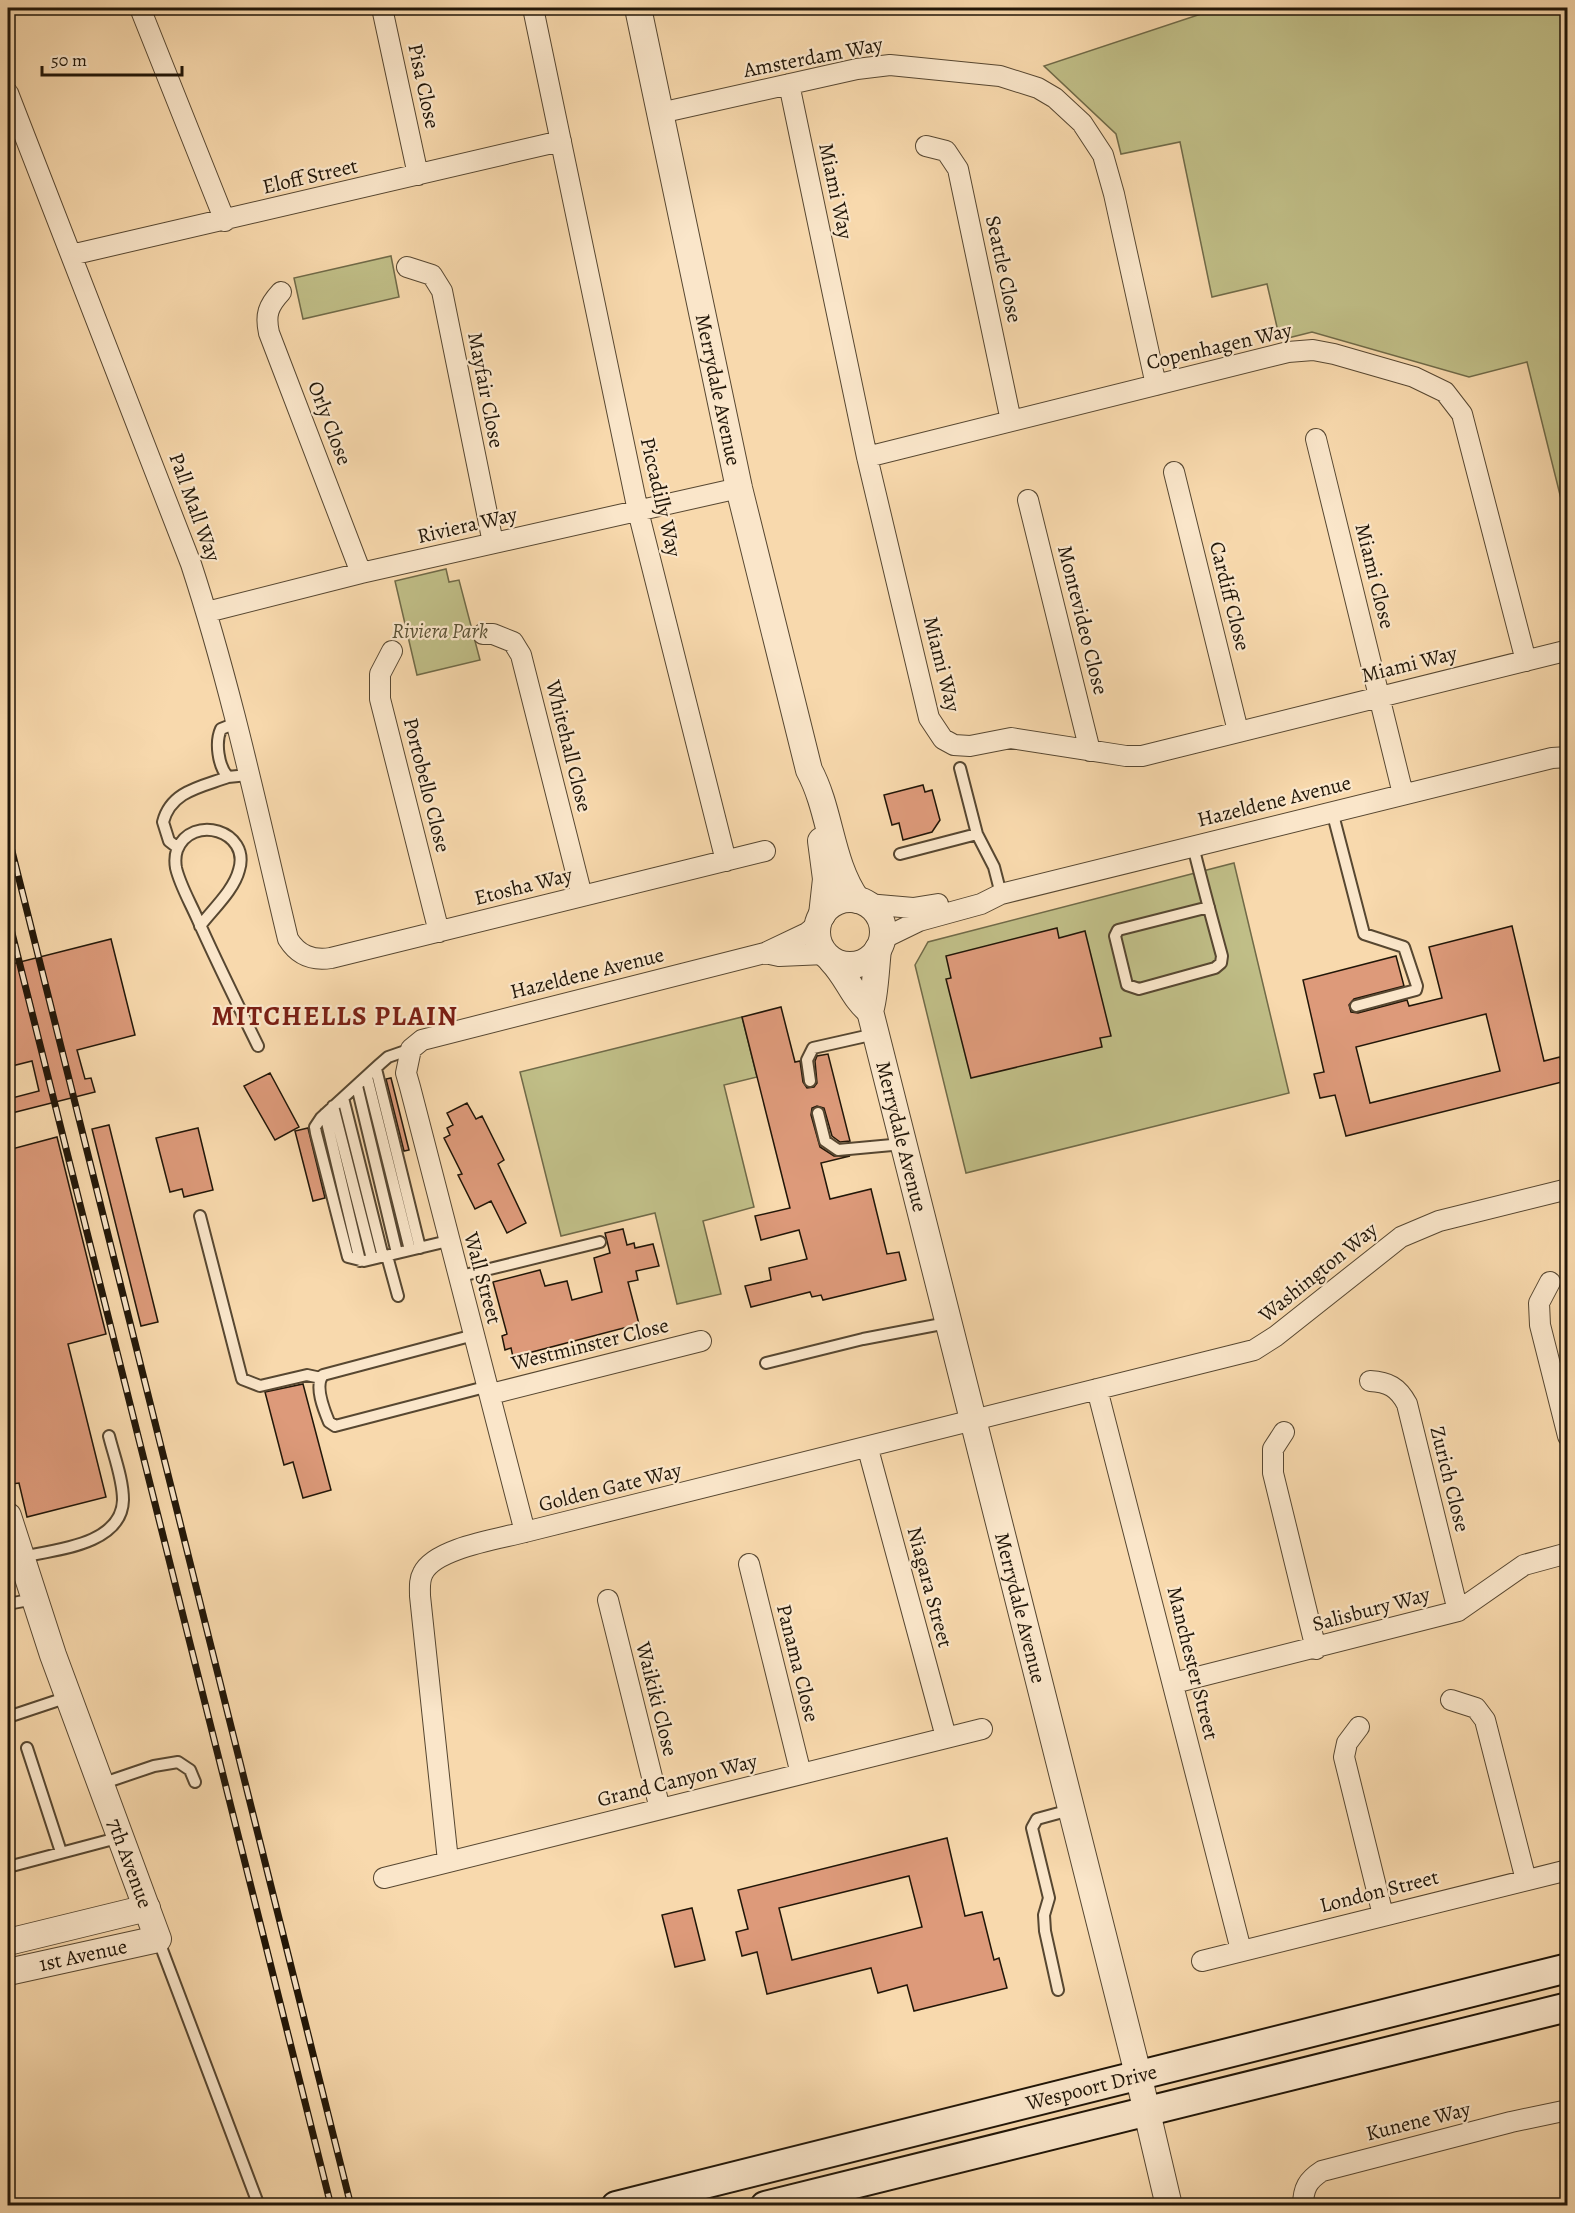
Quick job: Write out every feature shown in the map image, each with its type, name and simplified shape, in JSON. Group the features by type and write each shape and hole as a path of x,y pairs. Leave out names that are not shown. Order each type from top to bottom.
{"main road":[{"name":"Wespoort Drive","path":"616,2205 1568,1968"},
{"name":"Wespoort Drive","path":"765,2205 1568,2007"}],"street":[{"path":"140,8 225,221"},
{"name":"Pisa Close","path":"382,8 418,175"},
{"name":"Piccadilly Way","path":"533,8 638,511 726,861"},
{"name":"Merrydale Avenue","path":"638,8 739,488 809,770 809,789 824,858 826,879 820,920"},
{"name":"Amsterdam Way","path":"660,113 857,69 909,66 1000,76 1021,81 1055,98 1082,123 1095,140 1108,169 1156,385"},
{"name":"Miami Way","path":"789,84 867,457 929,718 944,739 963,747 1011,738 1090,751 1143,756 1565,651"},
{"name":"Pall Mall Way","path":"8,93 148,449 207,612 236,723 238,776 288,939 295,949"},
{"name":"Eloff Street","path":"71,255 561,141"},
{"name":"Seattle Close","path":"926,146 946,151 958,169 1011,422"},
{"name":"Mayfair Close","path":"407,267 432,274 442,291 493,543"},
{"name":"Orly Close","path":"281,292 271,303 267,313 269,333 362,573"},
{"name":"Copenhagen Way","path":"867,457 1288,352 1313,350 1414,377 1445,392 1456,404 1465,423 1526,661"},
{"name":"Miami Close","path":"1316,439 1403,794"},
{"name":"Cardiff Close","path":"1174,472 1238,731"},
{"name":"Riviera Way","path":"207,612 362,573 739,488"},
{"name":"Montevideo Close","path":"1029,500 1090,751"},
{"name":"Whitehall Close","path":"483,634 493,634 513,642 521,656 582,896"},
{"name":"Portobello Close","path":"392,651 380,674 380,699 439,932"},
{"name":"Hazeldene Avenue","path":"880,944 919,921 981,904 997,895 1551,758 1568,757"},
{"name":"Merrydale Avenue","path":"809,770 819,788 844,876 862,902"},
{"name":"Etosha Way","path":"295,949 308,957 323,959 765,851"},
{"name":"Hazeldene Avenue","path":"862,902 913,909 979,894 997,895"},
{"path":"837,902 862,902 880,919 880,944 872,957 853,965 829,957 817,935 820,920 837,902"},
{"name":"Hazeldene Avenue","path":"416,1044 765,953 807,933 820,920"},
{"name":"Merrydale Avenue","path":"872,1023 873,977 880,944"},
{"name":"Hazeldene Avenue","path":"765,953 779,956 829,957"},
{"name":"Merrydale Avenue","path":"829,957 845,975 872,1023 1138,2074 1168,2205"},
{"name":"Wall Street","path":"416,1044 406,1073 457,1277 490,1390 525,1532"},
{"name":"Washington Way","path":"1097,1389 1254,1350 1276,1336 1401,1237 1439,1221 1568,1189"},
{"path":"1550,1282 1539,1303 1540,1325 1568,1436"},
{"name":"Westminster Close","path":"490,1390 701,1341"},
{"name":"Zurich Close","path":"1370,1381 1384,1382 1394,1386 1407,1404 1458,1611"},
{"name":"Golden Gate Way","path":"448,1861 420,1581 423,1571 434,1559 525,1532 868,1449 1097,1389"},
{"name":"Manchester Street","path":"1097,1389 1241,1950"},
{"path":"1284,1432 1273,1449 1274,1473 1316,1649"},
{"name":"Niagara Street","path":"868,1449 946,1737"},
{"name":"7th Avenue","path":"8,1516 68,1697 158,1939"},
{"name":"Salisbury Way","path":"1174,1683 1316,1649 1458,1611 1524,1565 1568,1553"},
{"name":"Panama Close","path":"749,1564 801,1773"},
{"name":"Waikiki Close","path":"608,1600 660,1809"},
{"path":"1451,1700 1476,1708 1485,1720 1526,1880"},
{"path":"1359,1727 1347,1743 1344,1757 1383,1915"},
{"name":"Grand Canyon Way","path":"384,1878 982,1729"},
{"name":"London Street","path":"1202,1961 1568,1870"},
{"name":"1st Avenue","path":"8,1942 147,1908"},
{"name":"1st Avenue","path":"8,1972 158,1939"},
{"name":"Kunene Way","path":"1303,2205 1305,2187 1310,2178 1322,2171 1499,2124 1568,2110"}],"lane":[{"path":"960,768 977,834 994,867 997,895"},
{"path":"178,848 169,841 163,822 172,801 184,793 238,776"},
{"path":"1332,811 1364,934 1404,947 1417,986 1416,990 1356,1006"},
{"path":"200,926 237,877 240,856 231,838 225,833 209,829 191,833 178,848 175,864 200,926 258,1046"},
{"path":"900,854 977,834"},
{"path":"1193,846 1209,907 1221,956 1218,966 1139,989 1127,985 1115,936 1118,930 1209,907"},
{"path":"810,1081 807,1060 813,1048 872,1023"},
{"path":"416,1044 388,1057 329,1110 315,1127 317,1140 348,1257 360,1261 448,1241"},
{"path":"371,1073 415,1249"},
{"path":"357,1086 385,1256"},
{"path":"343,1098 385,1256"},
{"path":"329,1110 398,1296"},
{"path":"818,1113 825,1141 838,1150 903,1144"},
{"path":"200,1216 242,1379 260,1386 307,1375 321,1378"},
{"path":"457,1277 600,1242"},
{"path":"766,1363 863,1339 947,1323"},
{"path":"474,1335 327,1374 321,1378 318,1386 326,1415 329,1422 335,1426 490,1390"},
{"path":"20,1557 80,1544 100,1535 115,1524 121,1514 123,1499 109,1436"},
{"path":"8,1604 34,1599"},
{"path":"8,1717 68,1697"},
{"path":"27,1748 61,1852"},
{"path":"101,1784 154,1766 178,1762 190,1770 195,1782"},
{"path":"1058,1990 1045,1931 1044,1915 1049,1898 1032,1828 1037,1819 1070,1810"},
{"path":"8,1867 121,1837"},
{"name":"7th Avenue","path":"158,1939 259,2205"}],"green space":[{"path":"1219,8 1567,8 1567,523 1527,362 1469,377 1312,332 1280,340 1267,284 1212,297 1180,142 1121,154 1116,134 1044,66"},
{"path":"391,256 399,297 303,319 294,278"},
{"name":"Riviera Park","path":"446,569 449,582 459,580 480,660 417,675 395,581"},
{"path":"1234,863 1289,1093 966,1173 915,965 928,942"},
{"path":"742,1017 757,1077 724,1085 754,1207 703,1221 721,1294 677,1304 655,1213 561,1236 520,1072"}],"building":[{"path":"923,785 925,792 932,790 940,820 932,832 903,840 899,823 892,825 884,795"},
{"path":"1512,926 1544,1061 1560,1057 1566,1081 1346,1136 1335,1095 1320,1098 1314,1074 1324,1072 1303,980 1396,956 1404,986 1354,999 1349,1005 1351,1012 1358,1013 1407,1000 1409,1006 1442,998 1429,947","holes":["1486,1014 1500,1071 1370,1103 1356,1047"]},
{"path":"1057,928 1059,938 1085,931 1111,1036 1100,1038 1102,1047 971,1078 946,979 951,978 946,956"},
{"path":"111,939 135,1035 77,1050 85,1079 91,1078 95,1092 8,1114 8,1099 39,1091 32,1061 8,1067 8,965"},
{"path":"781,1007 795,1062 800,1061 803,1082 807,1088 814,1087 817,1083 815,1061 817,1056 828,1054 850,1141 840,1142 832,1136 824,1108 817,1106 812,1108 811,1115 820,1147 834,1156 850,1156 821,1163 830,1199 871,1189 887,1254 899,1252 906,1280 823,1300 821,1295 812,1297 810,1292 751,1307 745,1286 771,1280 769,1268 807,1259 799,1230 761,1240 755,1216 790,1208 742,1017"},
{"path":"270,1073 299,1127 275,1140 244,1086"},
{"path":"391,1078 409,1150 404,1151 386,1079"},
{"path":"467,1103 476,1119 482,1116 504,1160 498,1164 526,1223 507,1233 491,1201 475,1209 458,1175 462,1174 444,1138 450,1135 447,1128 453,1125 447,1113"},
{"path":"109,1125 158,1322 141,1326 92,1129"},
{"path":"198,1128 213,1190 184,1197 182,1189 170,1192 156,1138"},
{"path":"308,1128 325,1198 313,1201 295,1131"},
{"path":"57,1137 106,1334 68,1344 106,1497 27,1517 19,1483 12,1484 8,1466 8,1150"},
{"path":"623,1229 627,1245 634,1243 635,1248 653,1244 659,1266 636,1271 638,1280 628,1282 639,1324 513,1357 511,1348 505,1350 502,1336 507,1334 493,1282 540,1270 545,1286 567,1281 572,1300 602,1292 594,1258 610,1253 605,1233"},
{"path":"303,1384 331,1490 303,1498 293,1462 284,1465 265,1392"},
{"path":"947,1838 965,1916 982,1912 994,1960 999,1958 1007,1988 914,2011 907,1985 878,1993 871,1968 767,1994 757,1952 742,1956 736,1932 748,1929 738,1890","holes":["909,1876 922,1927 792,1960 779,1908"]},
{"path":"692,1908 705,1960 675,1967 662,1915"}],"railway":[{"path":"8,835 351,2206"},
{"path":"8,917 331,2206"}],"district":[{"name":"MITCHELLS PLAIN","path":"335,1016"}]}
